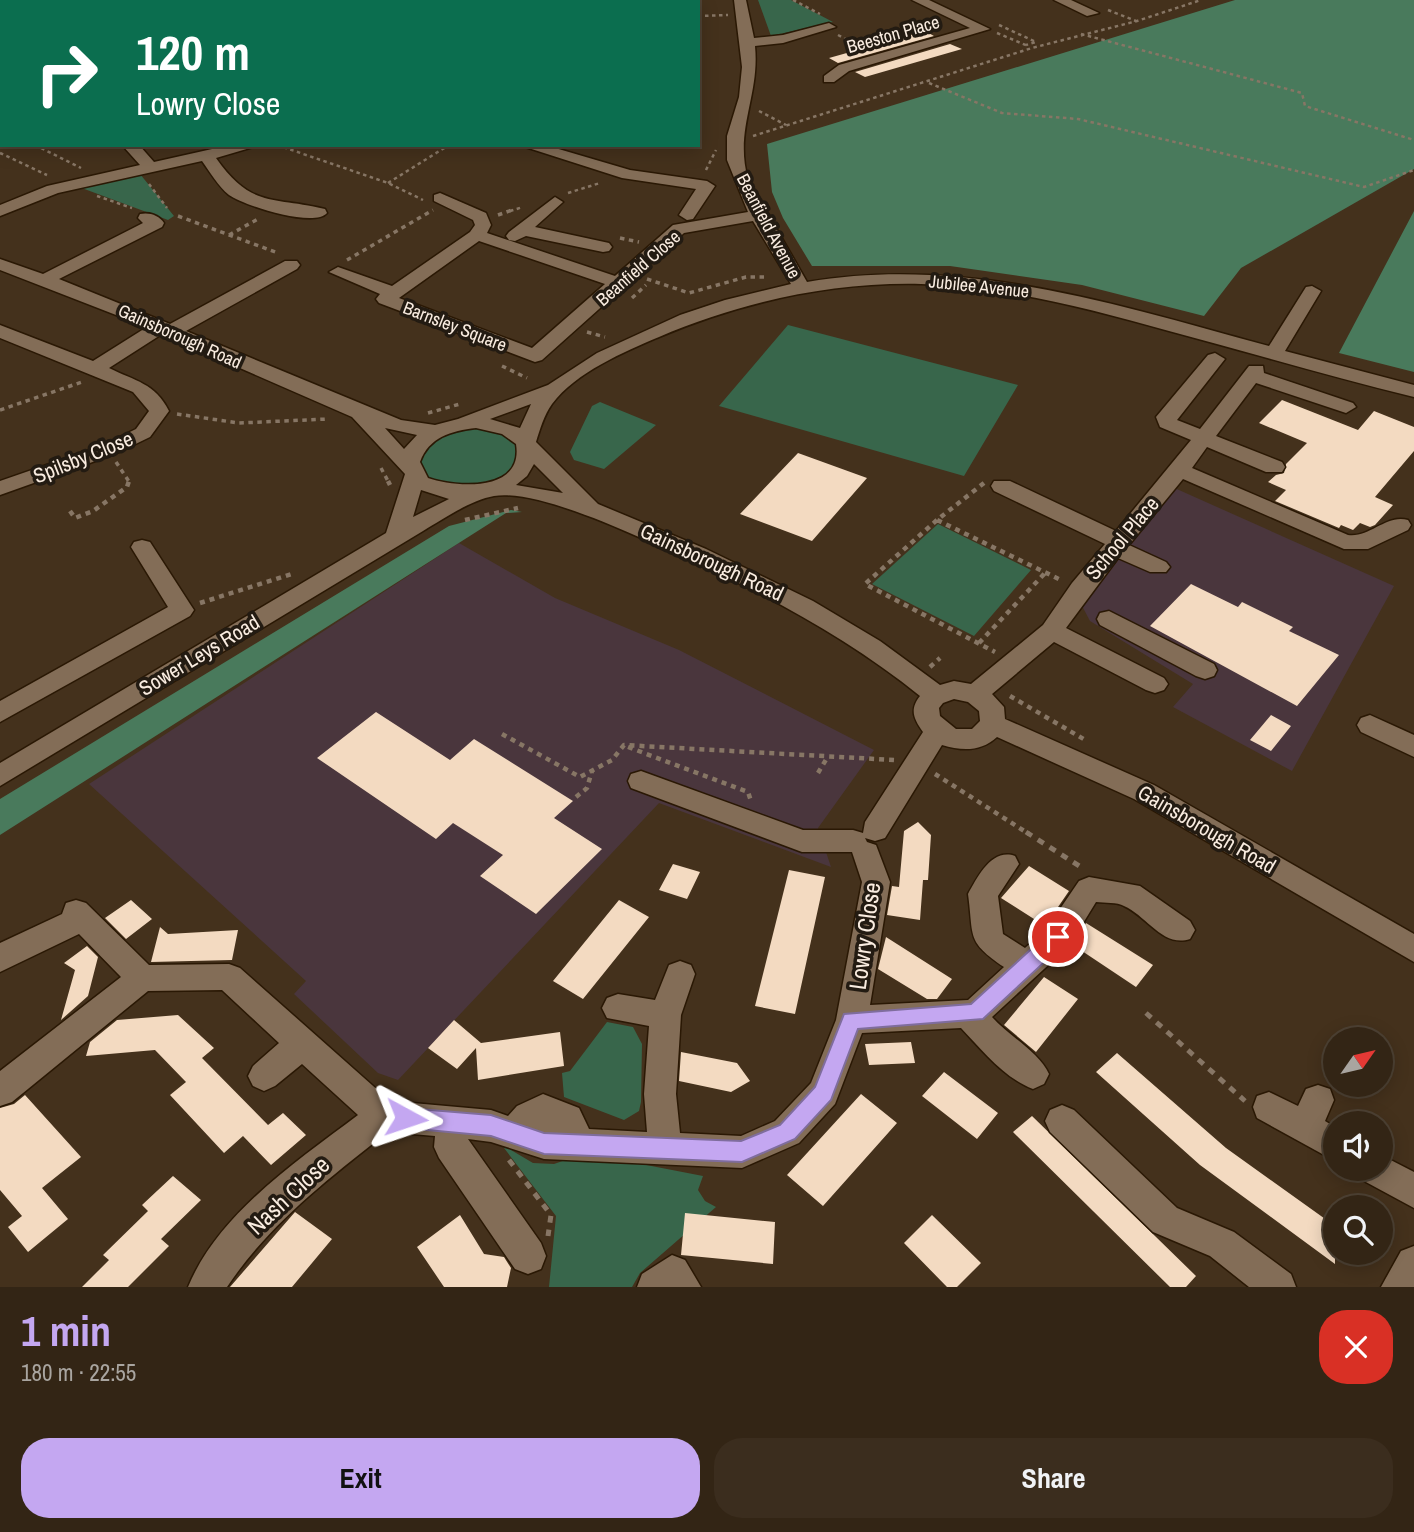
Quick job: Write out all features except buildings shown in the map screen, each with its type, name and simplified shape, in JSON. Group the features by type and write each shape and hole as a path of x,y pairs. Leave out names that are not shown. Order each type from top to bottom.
{"street":[{"name":"Beeston Place","path":"918,0 988,31"},
{"path":"1060,0 1092,13"},
{"name":"Beanfield Avenue","path":"741,8 749,43 748,89 735,148 738,168 758,215 800,287"},
{"path":"749,43 783,39 830,27"},
{"name":"Beeston Place","path":"829,79 844,68 988,31"},
{"path":"131,147 144,168"},
{"path":"0,211 53,189 244,147"},
{"path":"534,147 628,175 711,181 687,215"},
{"path":"207,157 233,189 251,199 319,214"},
{"path":"440,198 480,217 483,226 477,235 624,278"},
{"path":"502,243 524,230 555,202"},
{"name":"Beanfield Close","path":"535,356 679,229 758,215"},
{"path":"42,281 159,223"},
{"path":"524,230 603,247"},
{"name":"Barnsley Square","path":"477,235 385,299 535,356"},
{"name":"Gainsborough Road","path":"0,264 104,302 358,412 398,426 436,431"},
{"path":"98,370 165,329 289,264"},
{"path":"338,269 394,293"},
{"name":"Jubilee Avenue","path":"459,424 555,389 628,344 680,319 725,304 800,287 890,280 1012,287 1114,309 1414,391"},
{"path":"1274,353 1311,291"},
{"path":"0,331 135,384 153,396 159,411"},
{"path":"1215,359 1166,417 1171,426 1274,467"},
{"name":"School Place","path":"982,689 1012,661 1052,631 1080,589 1179,470 1254,372 1346,407"},
{"name":"Jubilee Avenue","path":"527,444 543,402 555,389"},
{"name":"Spilsby Close","path":"0,488 108,450 143,432 159,411"},
{"name":"Gainsborough Road","path":"358,412 412,472"},
{"path":"397,534 412,472 412,452 419,442 436,431 476,422 506,428 527,444 529,458 523,471 489,491 449,493 432,489 412,472"},
{"name":"Gainsborough Road","path":"527,444 590,507"},
{"path":"1179,470 1344,541 1360,544 1400,525"},
{"path":"1002,486 1157,567"},
{"name":"Gainsborough Road","path":"489,491 545,495 590,507 722,564 821,614 898,664 935,695"},
{"name":"Sower Leys Road","path":"0,776 341,571 397,534 457,502 489,491"},
{"path":"0,713 181,610 142,547"},
{"path":"1110,619 1205,670"},
{"path":"1052,631 1155,684"},
{"path":"982,689 991,707 993,724 981,736 971,740 948,737 937,732 930,725 925,709 935,695 954,690 982,689"},
{"name":"Gainsborough Road","path":"993,724 1143,792 1414,949"},
{"path":"642,781 802,841 865,841 937,732"},
{"name":"Lowry Close","path":"452,1123 491,1126 514,1133 543,1109 567,1119 579,1145 742,1152 787,1132 823,1093 852,1020 876,882 865,841"},
{"path":"1005,864 983,894 989,941 1027,965"},
{"path":"969,1014 975,1013 1058,937 1090,890 1130,894 1180,930"},
{"path":"0,959 19,946 79,916 142,978"},
{"path":"665,1148 660,1094 665,1016 680,974"},
{"path":"0,1091 142,978 229,977 383,1116 452,1123 450,1147 528,1256"},
{"path":"618,1008 665,1016"},
{"path":"969,1014 998,1046 1033,1074"},
{"name":"Lowry Close","path":"852,1020 969,1014"},
{"path":"264,1076 302,1044"},
{"path":"1269,1107 1312,1114 1323,1129"},
{"name":"Nash Close","path":"206,1287 225,1256 300,1178 383,1116"},
{"path":"1062,1121 1165,1220 1222,1244 1278,1287"},
{"path":"1393,1179 1414,1191"},
{"path":"1399,1287 1414,1264"},
{"path":"655,1287 672,1273 683,1287"}],"path":[{"path":"1189,0 1195,2"},
{"path":"735,148 753,136 787,125 929,83 1032,48 1137,21 1201,0"},
{"path":"700,16 741,8"},
{"path":"964,21 981,16 1036,42 1026,45"},
{"path":"988,31 1000,33 1032,48"},
{"path":"1080,34 1302,93 1305,106 1414,140"},
{"path":"929,83 1002,113 1077,119 1364,187 1380,183 1392,173 1414,170"},
{"path":"759,111 787,125"},
{"path":"39,147 100,177"},
{"path":"283,147 388,183 437,207 338,269"},
{"path":"388,183 446,147"},
{"path":"144,168 170,212 178,216 159,223"},
{"path":"229,235 280,207"},
{"path":"624,278 688,293 746,277 775,276"},
{"path":"588,332 609,338"},
{"path":"502,366 527,378"},
{"path":"0,410 98,370"},
{"path":"159,411 239,423 331,418"},
{"path":"70,510 75,518 93,511 130,483 108,450"},
{"path":"379,462 391,487"},
{"path":"1002,486 983,482 865,584 1012,661"},
{"path":"937,520 1080,589"},
{"path":"181,610 301,572"},
{"path":"979,643 1046,572"},
{"path":"982,689 1094,745"},
{"path":"502,734 580,777 612,761 624,745"},
{"path":"624,745 827,758 881,758 918,764 1096,876 1097,891"},
{"path":"624,745 748,792 754,812 748,821"},
{"path":"818,774 827,758"},
{"path":"576,797 587,788 593,770"},
{"path":"1146,1013 1258,1112 1269,1107"}],"shaded area":[{"path":"1170,486 1394,586 1292,771 1173,707 1193,684 1090,621 1080,602"},
{"path":"459,543 555,598 679,650 874,750 818,828 831,867 659,803 398,1080 378,1073 294,994 306,981 89,784"}],"green space":[{"path":"758,0 791,0 833,22 771,36"},
{"path":"1235,0 1414,0 1414,169 1241,268 1204,316 1082,285 950,266 812,266 783,218 772,192 767,144"},
{"path":"140,174 174,216 168,220 79,187"},
{"path":"1414,211 1414,372 1339,353"},
{"path":"788,325 1018,385 964,476 719,406"},
{"path":"600,402 656,425 604,469 574,460 570,452 592,406"},
{"path":"475,428 500,433 515,444 519,450 513,469 490,481 460,487 446,486 424,473 419,460 430,446 449,433"},
{"path":"511,510 522,512 506,513 0,835 0,799 449,526"},
{"path":"938,524 1031,570 974,636 872,584"},
{"path":"607,1022 633,1027 642,1044 639,1111 624,1120 564,1097 562,1073 570,1071"},
{"path":"501,1144 533,1163 554,1164 577,1156 600,1156 703,1176 698,1190 705,1201 716,1207 640,1273 632,1287 549,1287 556,1216"}],"route":[{"path":"406,1118 491,1126 544,1143 742,1152 787,1132 823,1093 852,1020 975,1013 1058,937"}]}
